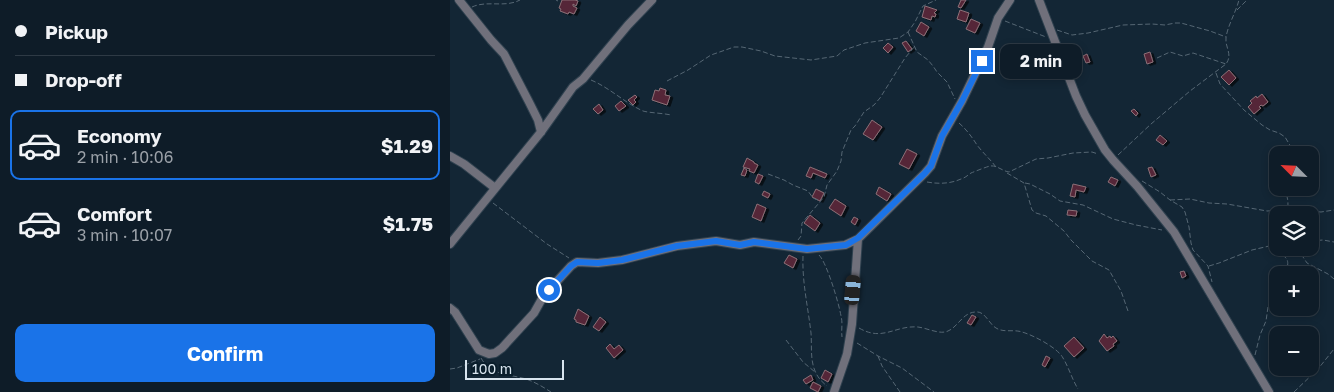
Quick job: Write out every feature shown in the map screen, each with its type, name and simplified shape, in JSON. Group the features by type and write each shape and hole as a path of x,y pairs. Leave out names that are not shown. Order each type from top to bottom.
{"street":[{"path":"459,0 504,54 530,102 541,132"},
{"path":"450,244 541,132 573,87 583,79 621,33 652,0"},
{"path":"450,308 455,312 479,350 489,354 495,353 502,348 534,313 543,297 571,266 577,262 598,263 622,260 677,246 716,241 740,245 754,242 808,249 846,245 858,238 931,166 942,136 962,101 988,47 998,18 1010,0"},
{"path":"1039,0 1085,115 1111,158 1137,186 1174,232 1269,392"},
{"path":"450,156 464,164 495,188"},
{"path":"834,390 848,354 847,340 852,324 858,238"},
{"path":"846,245 857,254"}],"path":[{"path":"464,8 487,2 510,3 520,0"},
{"path":"667,81 692,68 711,55 734,47 761,51 774,56 811,60 837,56 853,46 898,38 908,32 923,6 936,0"},
{"path":"1007,172 1036,159 1068,154 1092,152 1111,158 1190,91 1226,64 1230,55 1226,37 1236,12 1238,0"},
{"path":"1236,12 1247,0"},
{"path":"998,18 1055,40"},
{"path":"1050,26 1072,35 1123,25 1152,24 1165,26 1180,23 1226,37"},
{"path":"908,32 917,52 928,60 947,82 955,102"},
{"path":"784,247 798,241 802,223 821,202 827,185 837,171 851,130 864,112 874,105 888,88 900,66 915,46"},
{"path":"1157,58 1170,52 1183,56 1193,53 1226,64"},
{"path":"1216,72 1220,84 1244,110 1262,125 1285,137 1290,146"},
{"path":"583,79 596,83 646,112 671,115"},
{"path":"952,118 963,126 996,167"},
{"path":"918,180 934,184 948,183 963,179 974,172 990,166 996,167 1060,201 1083,205 1113,219 1174,232"},
{"path":"768,174 808,191 813,198 821,202"},
{"path":"1140,180 1182,207 1185,212 1193,250 1208,266 1214,287"},
{"path":"1024,183 1033,212 1046,216 1064,231 1092,261 1109,270 1121,291 1128,311"},
{"path":"487,198 547,244 577,262"},
{"path":"1170,200 1190,199 1269,211"},
{"path":"1319,212 1334,210"},
{"path":"1319,240 1334,242"},
{"path":"1208,266 1252,250 1269,246"},
{"path":"834,390 820,380 815,372 811,357 811,334 803,268 808,249 822,257 842,317 842,331 847,340 902,368 934,392"},
{"path":"1302,256 1305,262 1334,278"},
{"path":"1253,364 1269,305"},
{"path":"852,324 870,334 917,327 945,332 950,330 966,315 977,311 997,329 1024,332 1056,349 1062,356 1078,389"},
{"path":"786,340 803,362 815,372"},
{"path":"1294,392 1318,369 1334,349"},
{"path":"878,356 882,366 900,392"},
{"path":"450,369 481,358 492,370 498,373 525,378 551,392"}],"building":[{"path":"562,0 578,1 576,6 573,4 577,8 574,14 560,11 561,9 559,8"},
{"path":"961,0 966,0 961,8 958,7"},
{"path":"925,6 937,10 934,13 936,14 935,17 932,16 931,20 922,17"},
{"path":"960,10 969,13 966,22 957,19"},
{"path":"971,19 980,23 975,33 966,29"},
{"path":"921,22 929,27 924,36 916,31"},
{"path":"906,41 912,49 908,52 902,43"},
{"path":"888,43 893,47 888,53 883,48"},
{"path":"1150,52 1153,62 1147,64 1144,54"},
{"path":"1087,54 1090,62 1086,63 1083,56"},
{"path":"1229,70 1236,78 1229,85 1221,77"},
{"path":"660,88 666,90 665,95 670,96 667,105 652,100 655,90 659,91"},
{"path":"1262,94 1268,102 1263,106 1261,105 1259,107 1261,108 1254,114 1248,107 1252,103 1250,101"},
{"path":"635,95 637,97 634,100 636,102 633,105 628,100"},
{"path":"621,101 626,106 619,111 615,106"},
{"path":"599,104 603,110 598,114 593,109"},
{"path":"1134,109 1138,113 1136,116 1131,111"},
{"path":"872,120 882,127 873,140 863,134"},
{"path":"1160,135 1167,141 1163,145 1156,140"},
{"path":"907,149 917,154 909,169 899,164"},
{"path":"747,158 758,165 754,173 749,171 750,169 743,167"},
{"path":"810,167 827,174 825,178 813,173 811,178 806,176"},
{"path":"1152,167 1156,175 1151,177 1148,168"},
{"path":"744,168 747,170 745,176 741,175"},
{"path":"758,174 763,176 759,184 755,182"},
{"path":"1111,177 1118,180 1115,186 1108,182"},
{"path":"1073,184 1086,187 1084,192 1076,190 1075,197 1070,196"},
{"path":"879,187 891,194 887,201 876,194"},
{"path":"816,189 824,193 820,201 812,197"},
{"path":"764,191 770,194 768,198 762,195"},
{"path":"835,199 846,206 841,216 829,208"},
{"path":"757,204 766,208 761,221 752,217"},
{"path":"1068,210 1077,211 1076,216 1067,215"},
{"path":"810,215 820,223 815,231 804,223"},
{"path":"854,217 858,219 855,225 851,222"},
{"path":"789,255 797,259 793,268 784,263"},
{"path":"1184,271 1186,276 1182,278 1180,272"},
{"path":"578,309 589,316 585,325 576,322 574,319"},
{"path":"972,315 976,317 971,325 967,323"},
{"path":"600,317 606,322 599,331 593,327"},
{"path":"1104,334 1107,338 1113,336 1117,341 1107,351 1099,341"},
{"path":"1074,337 1084,348 1074,357 1064,346"},
{"path":"610,344 614,349 619,345 623,350 614,358 606,348"},
{"path":"1046,356 1050,358 1045,367 1042,365"},
{"path":"825,370 832,374 828,382 821,378"},
{"path":"811,375 813,380 806,384 803,380"},
{"path":"813,382 821,386 818,392 810,388"}],"route":[{"path":"549,290 577,262 598,263 630,259 677,246 716,241 734,245 754,242 804,249 846,245 858,238 931,166 942,136 982,61"}]}
